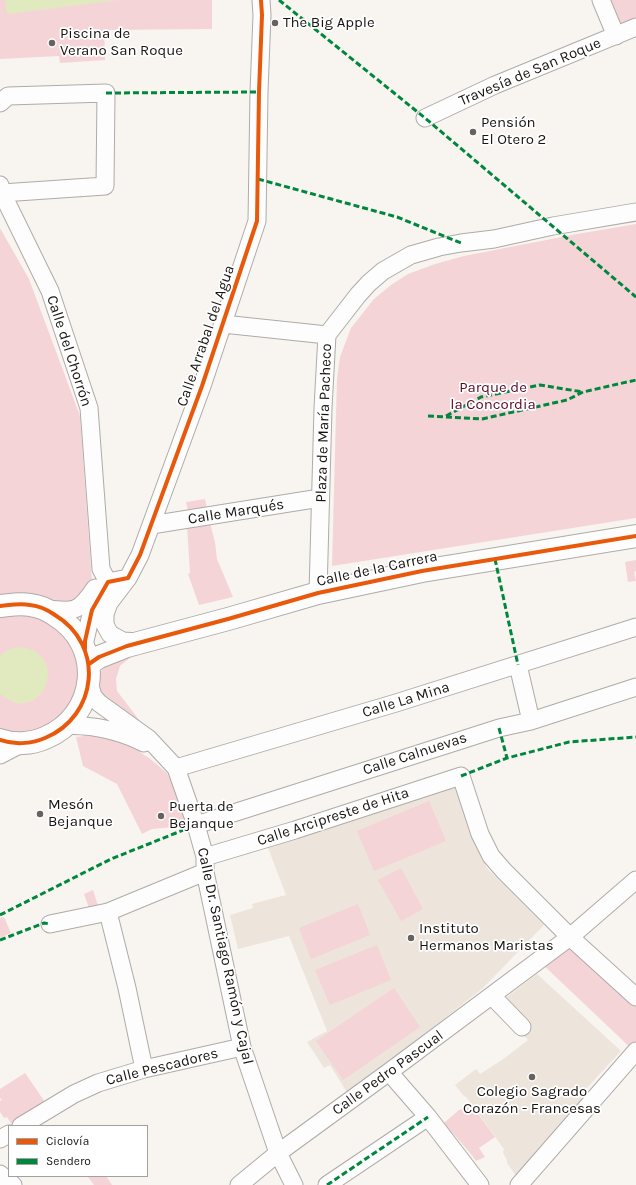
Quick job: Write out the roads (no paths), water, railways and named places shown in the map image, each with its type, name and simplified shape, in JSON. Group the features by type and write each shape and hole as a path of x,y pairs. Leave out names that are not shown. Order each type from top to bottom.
{"street":[{"name":"Calle Arrabal del Agua","path":"134,644 123,641 110,634 105,625 105,614 109,603 128,578 140,555 202,386 257,221 262,15 261,0"},
{"path":"601,0 616,36"},
{"name":"Travesía de San Roque","path":"425,118 495,85 636,28"},
{"name":"Calle del Chorrón","path":"0,103 8,96 106,93 105,186 1,189 50,291 89,408 105,575 85,603 74,610 62,611 47,609"},
{"name":"Plaza de María Pacheco","path":"318,593 323,408 327,335 358,295 383,271 411,256 439,247 494,239 553,226 636,212"},
{"path":"223,324 327,335"},
{"name":"Calle Marqués","path":"151,525 320,498"},
{"name":"Calle de la Carrera","path":"134,644 318,593 422,571 636,536"},
{"path":"0,755 23,743 38,740 53,734 67,725 81,707 86,695 85,654 92,610 105,575 128,578"},
{"path":"0,606 15,604 31,605 47,609 65,620 85,654"},
{"name":"Calle La Mina","path":"176,768 388,706 636,627"},
{"path":"85,654 95,643 134,644"},
{"name":"Calle Dr. Santiago Ramón y Cajal","path":"85,654 93,696 99,703 149,739 176,768 196,825 242,1047 278,1153 294,1185"},
{"path":"518,665 531,721"},
{"name":"Calle Calnuevas","path":"196,825 499,728 531,721 636,687"},
{"name":"Calle Dr. Santiago Ramón y Cajal","path":"67,725 109,730 141,741 161,752"},
{"path":"0,740 23,743"},
{"name":"Calle Arcipreste de Hita","path":"50,924 108,912 205,865 295,830 461,776 480,834 491,856 570,937"},
{"name":"Calle Pedro Pascual","path":"239,1185 278,1153 570,937 636,880"},
{"path":"108,912 127,988 144,1069"},
{"path":"570,937 636,998"},
{"path":"492,996 522,1027"},
{"name":"Calle Pescadores","path":"24,1125 74,1094 98,1083 144,1069 242,1047"},
{"path":"519,1185 636,1052"},
{"path":"389,1072 428,1117 480,1185"},
{"path":"327,1185 428,1117"},
{"path":"0,1174 13,1185"}],"place":[{"name":"The Big Apple","path":"275,23"},
{"name":"Piscina de Verano San Roque","path":"52,43"},
{"name":"Pensión El Otero 2","path":"473,132"},
{"name":"Mesón Bejanque","path":"40,814"},
{"name":"Puerta de Bejanque","path":"161,816"},
{"name":"Instituto Hermanos Maristas","path":"411,938"},
{"name":"Colegio Sagrado Corazón - Francesas","path":"532,1077"}],"park label":[{"name":"Parque de la Concordia","path":"493,396"}]}
